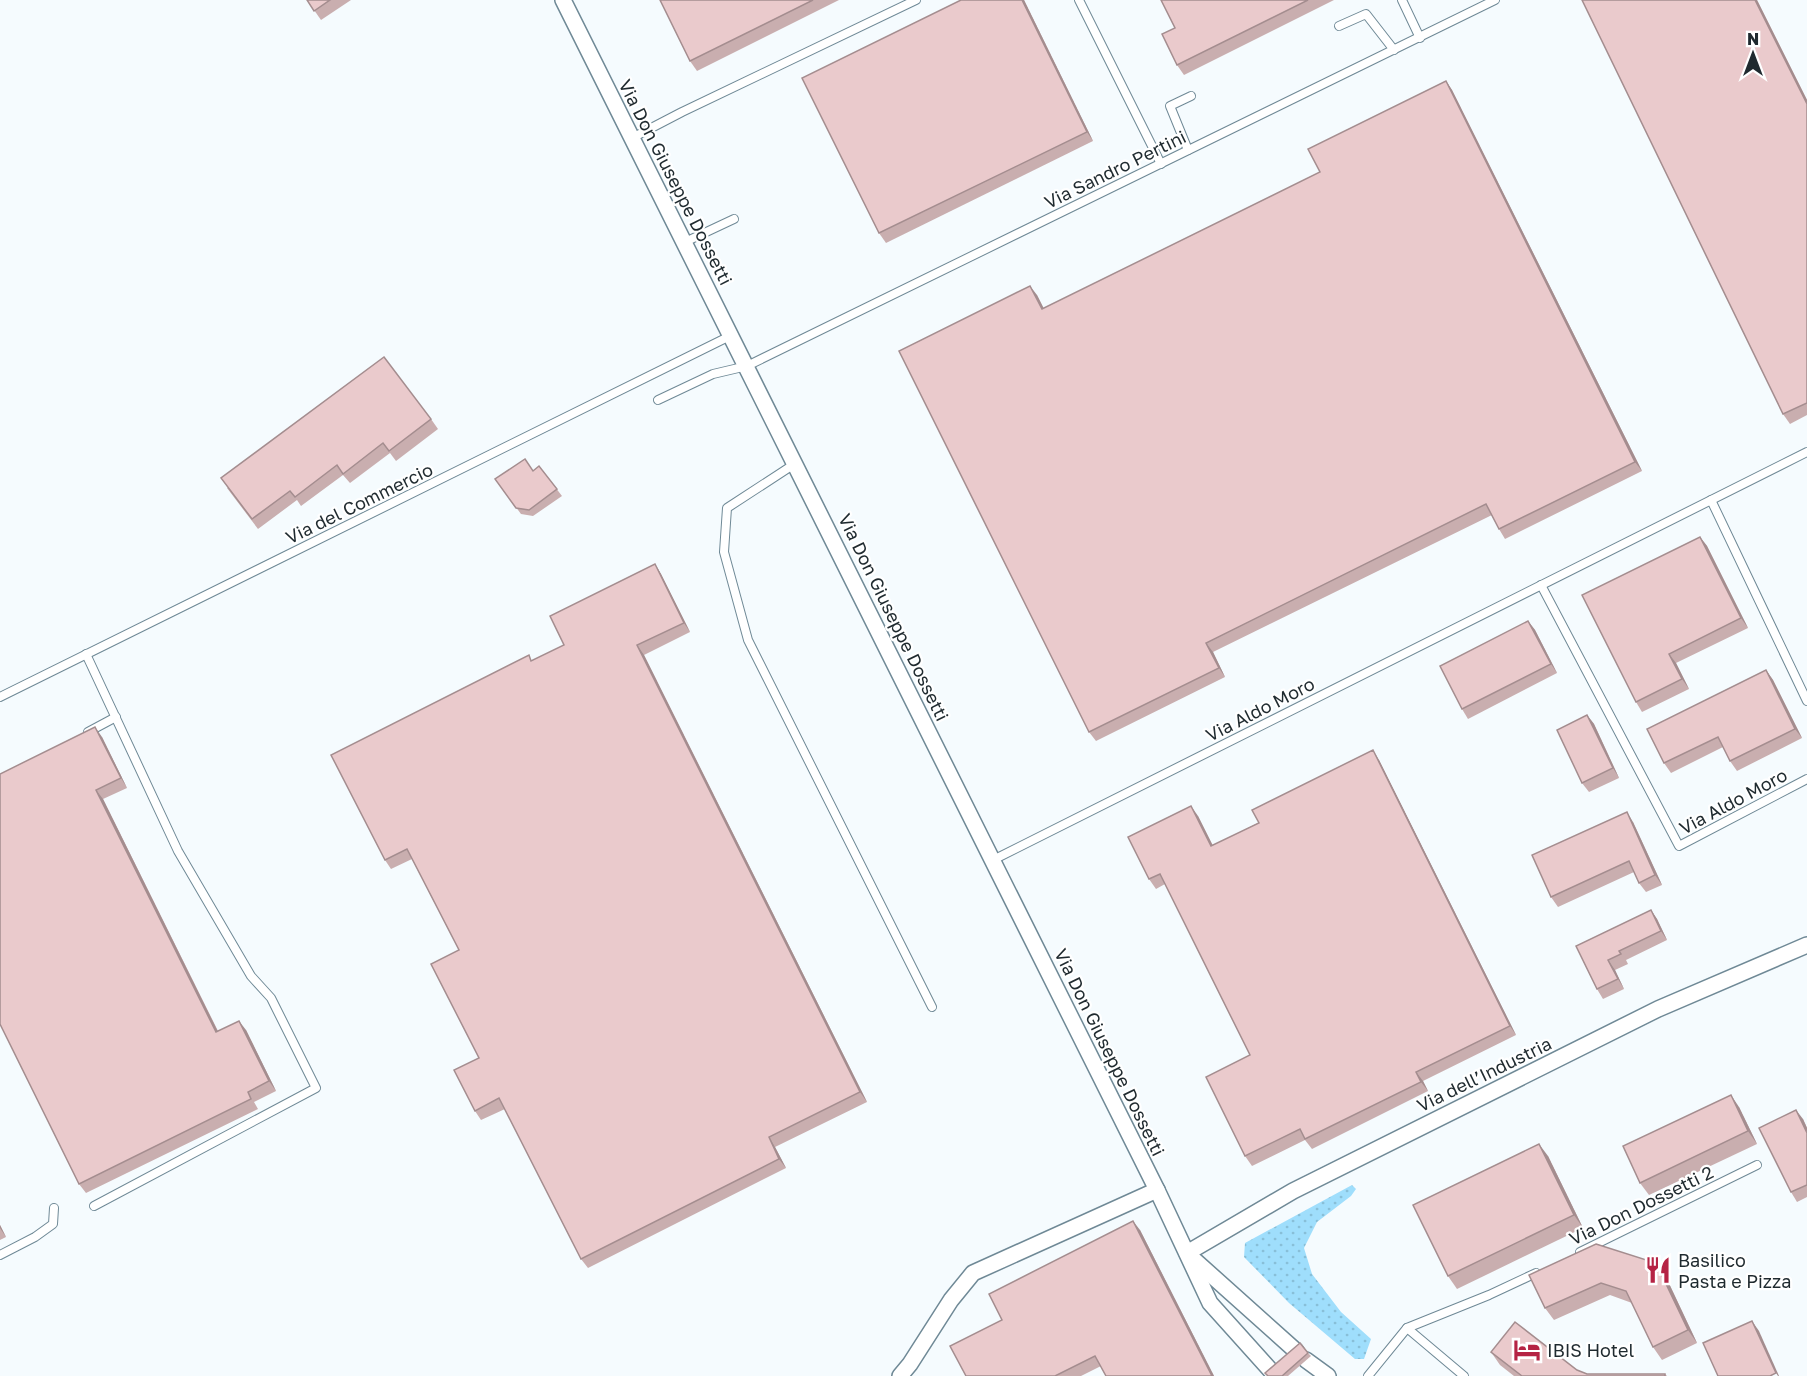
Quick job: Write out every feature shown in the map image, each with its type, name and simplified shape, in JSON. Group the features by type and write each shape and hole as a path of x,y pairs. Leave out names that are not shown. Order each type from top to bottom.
{"street":[{"name":"Via Don Giuseppe Dossetti","path":"563,0 1157,1190 1210,1302 1272,1372"},
{"name":"Via dell’Industria","path":"1187,1253 1293,1191 1648,1014 1807,945"},
{"path":"900,1376 972,1273 1157,1190"},
{"name":"Via Don Giuseppe Dossetti","path":"1187,1253 1301,1355 1328,1376"}],"lane":[{"path":"632,138 916,0"},
{"path":"1079,0 1161,164"},
{"path":"1402,0 1420,38"},
{"name":"Via Sandro Pertini","path":"658,400 713,374 747,366 1496,0"},
{"path":"1339,26 1366,14 1394,50"},
{"path":"1188,150 1170,106 1191,96"},
{"path":"685,242 735,219"},
{"name":"Via del Commercio","path":"0,697 732,335"},
{"name":"Via Aldo Moro","path":"993,860 1807,452"},
{"path":"795,464 727,508 724,552 748,639 932,1006"},
{"path":"1711,500 1807,700"},
{"name":"Via Aldo Moro","path":"1541,585 1679,846 1807,779"},
{"path":"87,654 178,851 251,976 271,998 316,1088 94,1206"},
{"path":"84,733 116,717"},
{"name":"Via Don Dossetti 2","path":"1569,1256 1757,1165"},
{"path":"0,1256 35,1237 53,1224 54,1208"},
{"path":"1368,1376 1407,1328 1489,1295 1548,1267"},
{"path":"1407,1328 1464,1376"}],"shaded area":[{"path":"1352,1185 1356,1189 1351,1196 1317,1222 1304,1248 1312,1274 1341,1312 1371,1339 1364,1359 1355,1359 1289,1303 1244,1257 1245,1243"}],"building":[{"path":"307,0 330,0 314,11"},
{"path":"660,0 813,0 690,61"},
{"path":"961,0 1022,0 1087,132 879,233 802,78"},
{"path":"1161,0 1308,0 1177,65 1162,34 1175,28"},
{"path":"1582,0 1755,0 1807,104 1807,403 1783,414"},
{"path":"1446,81 1635,462 1499,529 1486,504 1206,643 1219,668 1089,732 899,351 1030,286 1042,309 1320,172 1308,149"},
{"path":"384,357 431,419 389,451 383,443 343,474 337,465 295,497 290,491 252,519 221,478"},
{"path":"525,459 533,471 539,466 557,489 529,510 516,508 495,479"},
{"path":"1700,537 1741,618 1669,654 1682,679 1636,702 1582,595"},
{"path":"655,564 684,623 637,645 860,1092 769,1137 779,1159 581,1259 499,1098 475,1111 454,1070 479,1058 431,964 459,950 407,849 385,860 331,755 529,655 531,661 564,645 550,616"},
{"path":"1528,621 1551,664 1462,709 1440,666"},
{"path":"1766,670 1795,729 1730,761 1718,737 1664,763 1647,729"},
{"path":"1587,715 1613,768 1582,783 1557,730"},
{"path":"95,727 121,778 96,790 216,1032 239,1021 269,1081 248,1092 251,1099 79,1184 0,1024 0,774"},
{"path":"1373,750 1510,1026 1416,1072 1421,1082 1305,1139 1300,1129 1245,1156 1206,1077 1250,1055 1160,874 1149,879 1128,837 1191,806 1211,846 1259,823 1252,810"},
{"path":"1627,812 1655,875 1639,883 1629,861 1551,897 1532,855"},
{"path":"1651,910 1661,931 1619,951 1621,954 1608,960 1618,979 1597,989 1576,946"},
{"path":"1731,1095 1748,1131 1640,1183 1623,1146"},
{"path":"1796,1110 1807,1133 1807,1185 1791,1192 1759,1128"},
{"path":"1539,1144 1574,1215 1448,1276 1413,1205"},
{"path":"1133,1221 1212,1376 1106,1376 1095,1356 1055,1376 966,1376 950,1346 1002,1320 989,1294"},
{"path":"1596,1244 1656,1263 1688,1330 1653,1347 1626,1291 1601,1283 1545,1308 1529,1275"},
{"path":"1752,1321 1776,1373 1770,1376 1718,1376 1703,1343"},
{"path":"1515,1322 1577,1370 1587,1374 1665,1374 1665,1376 1522,1376 1491,1352"},
{"path":"1300,1343 1308,1353 1282,1376 1268,1376 1265,1373"}],"place":[{"name":"Basilico Pasta e Pizza","path":"1658,1270"},
{"name":"IBIS Hotel","path":"1527,1350"}]}
